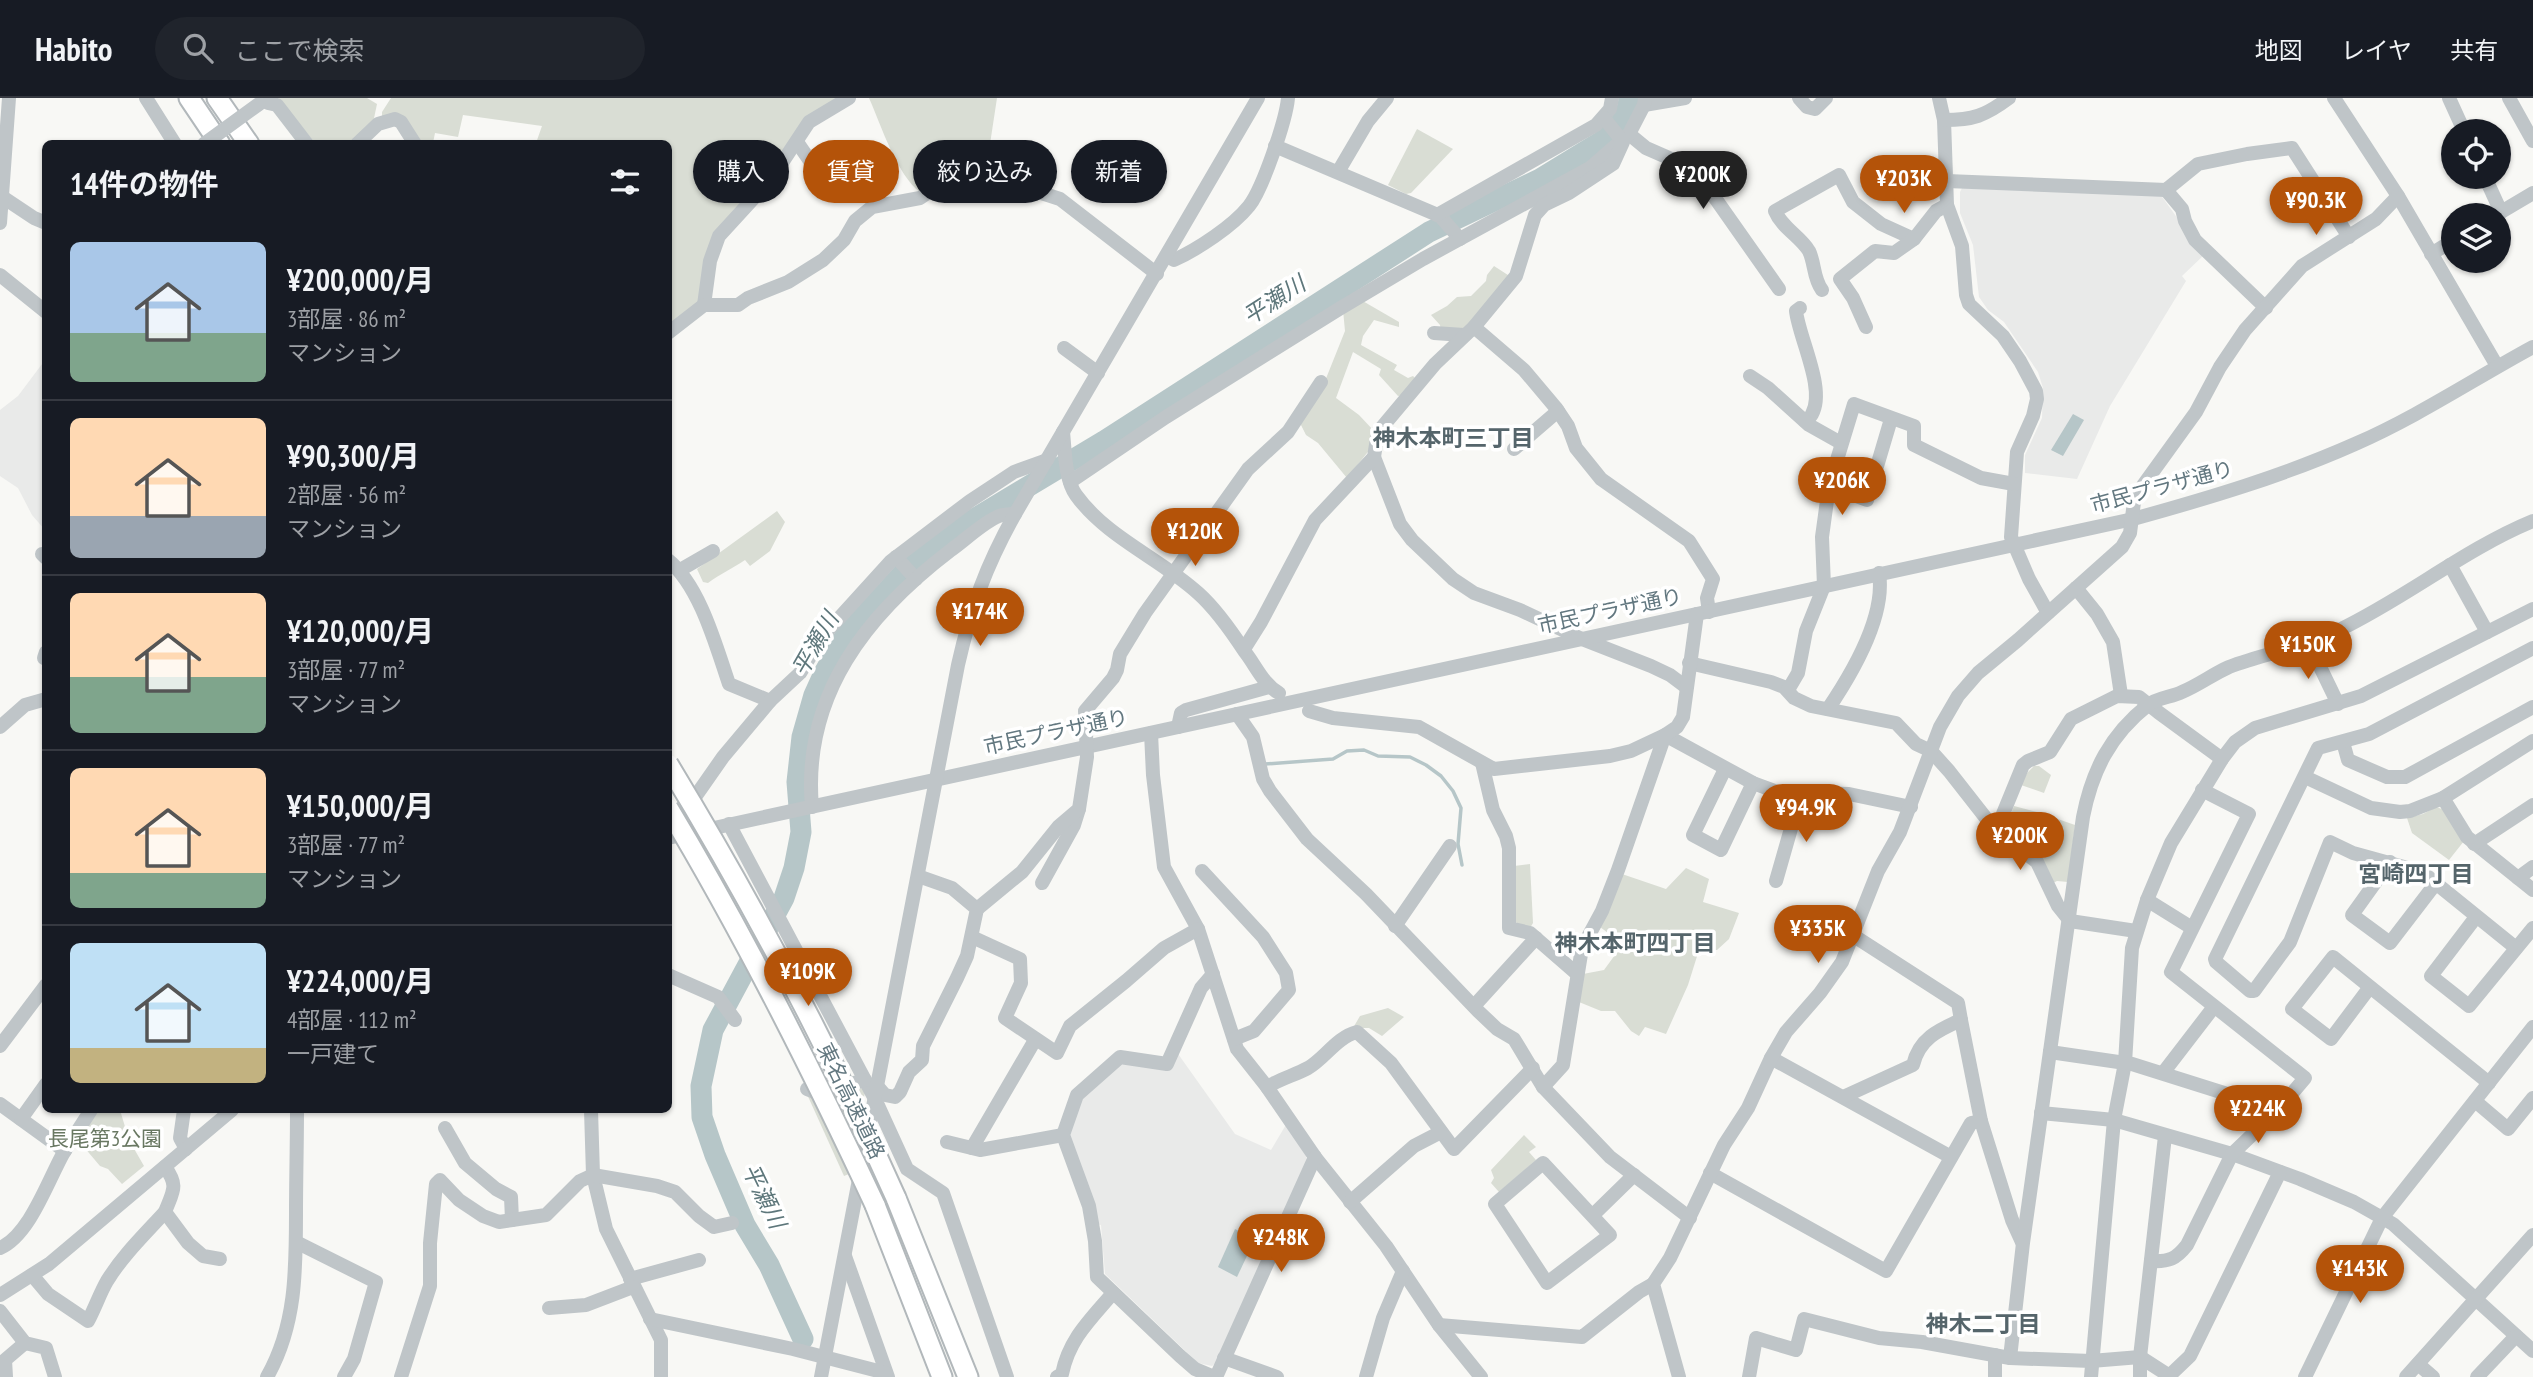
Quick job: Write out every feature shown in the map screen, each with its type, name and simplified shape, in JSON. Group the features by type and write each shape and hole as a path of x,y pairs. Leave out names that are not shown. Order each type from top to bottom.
{"highway":[{"path":"189,98 217,140"},
{"path":"217,98 245,140"},
{"name":"東名高速道路","path":"672,771 711,835 801,999 859,1115 896,1198 968,1377"},
{"name":"東名高速道路","path":"672,815 782,1012 875,1205 942,1377"}],"street":[{"path":"9,98 0,223 40,220"},
{"path":"146,98 172,140"},
{"path":"704,305 710,261 719,236 772,178 809,122 849,98"},
{"path":"821,1377 872,1089 918,876 966,626 987,566 1015,514 1258,98"},
{"path":"1167,256 1174,260 1184,255 1235,221 1251,204 1285,119 1288,98"},
{"path":"1338,172 1368,121 1387,98"},
{"path":"1439,216 1606,121 1612,98"},
{"path":"1685,98 1644,102 1613,164 1569,193 1544,205 1535,215 1516,276 1469,331 1435,363 1378,432 1374,457 1400,524 1439,567 1474,593 1670,674 1686,687"},
{"path":"1799,98 1807,107 1815,109 1826,98"},
{"path":"1939,98 1944,120 1947,205 1962,246 1966,295 1969,303 2003,336 2036,391 2033,416 2017,452 2011,526 2014,545 2029,579 2049,613"},
{"path":"1944,120 1979,117 2009,98"},
{"path":"2334,98 2398,197 2497,366"},
{"path":"2449,98 2459,119"},
{"path":"2509,98 2533,141"},
{"path":"210,140 264,101"},
{"path":"264,101 292,140"},
{"path":"264,101 277,105 304,140"},
{"path":"362,140 378,124 395,119 401,122 412,140"},
{"path":"1606,121 1624,138 1678,162 1715,198 1779,289"},
{"path":"1070,482 1166,417 1339,309 1458,238 1590,168 1624,138"},
{"path":"797,142 803,151"},
{"path":"1275,145 1439,216 1458,238"},
{"path":"1947,181 2166,190 2198,164 2291,148 2349,237"},
{"path":"672,330 704,305 738,305 748,298 788,282 823,260 844,240 855,221 872,207 920,198 953,176 981,174 992,168 1029,189 1060,200 1157,274"},
{"path":"1822,289 1816,282 1809,252 1779,220 1775,211 1839,175 1853,202 1881,224 1914,239"},
{"path":"2166,190 2182,209 2195,240 2266,308"},
{"path":"2511,206 2533,193"},
{"path":"1,196 40,220"},
{"path":"1439,1325 1582,1337 1653,1284 1664,1268 1724,1145 1748,1108 1786,1031 1821,993 1842,961 1878,871 1900,832 1940,727 1958,696 1978,673 2122,547 2130,533 2134,502 2153,468 2196,412 2220,367 2245,330 2302,266 2376,219 2398,197"},
{"path":"1866,327 1853,298 1840,279 1875,251 1894,253 1914,239 1936,211 1947,205"},
{"path":"2431,254 2441,248"},
{"path":"0,275 42,309"},
{"path":"1795,310 1811,369 1815,397 1813,413 1805,421"},
{"path":"1309,710 1333,718 1419,726 1493,769 1610,756 1631,751 1665,735 1677,727 1683,717 1689,663 1713,579 1689,541 1601,480 1576,448 1568,426 1558,411 1524,370 1469,331 1434,333"},
{"name":"市民プラザ通り","path":"672,836 2133,519 2271,478 2356,444 2414,415 2533,347"},
{"path":"1063,348 1098,373"},
{"path":"1750,376 1768,388 1805,421 1841,443"},
{"path":"1042,883 1074,825 1079,809 1085,775 1085,711 1113,678 1120,654 1145,612 1248,469 1288,432 1321,382"},
{"path":"1788,690 1798,673 1806,631 1824,586 1822,537 1829,486 1854,404 1914,426 1913,445 1981,478 2014,484"},
{"path":"1514,449 1558,411"},
{"path":"1829,486 1867,500 1891,419"},
{"path":"1063,432 1070,482 1076,495 1098,517 1199,593 1274,690 1186,710 1181,713 1178,727"},
{"path":"1244,649 1315,520 1374,457"},
{"path":"672,831 723,757 770,701 800,673 822,637 870,583 970,501 1014,472 1047,460"},
{"path":"810,807 813,750 830,688 860,638 915,578 999,516 1015,514"},
{"path":"1994,1377 2003,1357 2023,1243 2083,817 2093,774 2118,735 2150,703 2182,692 2228,668 2309,644 2365,616 2533,521"},
{"path":"680,570 713,551"},
{"path":"899,560 915,578"},
{"path":"672,563 680,570 708,625 729,684 770,701"},
{"path":"2451,565 2487,632"},
{"path":"1828,709 1849,678 1870,632 1879,599 1879,573"},
{"path":"2076,588 2097,614 2113,642 2121,695"},
{"path":"2091,1377 2114,1120 2125,1063 2131,962 2136,931 2171,843 2221,759 2235,742 2255,728 2361,696 2533,608"},
{"path":"2309,644 2339,704"},
{"path":"2516,948 2422,872 2353,853 2330,842 2290,942 2254,991 2250,991 2216,962 2215,958 2318,748 2369,734 2533,648"},
{"path":"1689,663 1770,682 1788,690 1794,698 1811,706 1896,723 1916,744 1931,751 1996,831 2037,862 2058,906 2070,921 2136,931"},
{"path":"1996,831 2023,765 2050,752 2071,719 2121,695 2139,697 2150,703 2158,712 2221,759"},
{"path":"0,727 25,705 42,700"},
{"path":"2343,742 2348,760 2387,777 2405,777 2533,707"},
{"path":"1237,714 1253,737 1264,779 1279,804 1307,839 1353,881 1497,1029 1514,1039 1544,1087 1610,1157 1690,1218"},
{"path":"1151,733 1164,867 1198,929 1237,1049 1403,1272 1475,1375"},
{"path":"1665,735 1753,783 1796,799 1816,793 1849,794 1910,807"},
{"path":"1544,1087 1563,1065 1582,948 1602,911 1618,870 1665,735"},
{"path":"2305,777 2371,808 2410,811 2443,797 2533,741"},
{"path":"1482,763 1493,810 1509,848 1509,928 1531,933 1576,973"},
{"path":"1725,769 1693,835 1721,850 1753,783"},
{"path":"2151,1261 2167,1262 2177,1257 2187,1245 2232,1154 2278,1110 2305,1078 2213,1008 2171,972 2249,814 2202,790"},
{"path":"1776,881 1800,797"},
{"path":"2443,797 2467,837 2533,890"},
{"path":"2474,844 2533,805"},
{"path":"807,1088 817,1093 872,1089 895,1097 900,1092 909,1072 922,1060 923,1046 967,956 977,909 1022,872 1059,826 1079,809"},
{"path":"729,824 872,1089 907,1169 943,1193 1007,1377"},
{"path":"1395,926 1450,846"},
{"path":"2390,862 2352,915 2390,943 2436,883"},
{"path":"2518,878 2533,867"},
{"path":"1202,871 1263,937 1286,973 1289,989 1254,1031 1234,1039"},
{"path":"918,876 952,888 977,909"},
{"path":"2147,900 2192,928"},
{"path":"2476,917 2431,976 2469,1006 2533,928"},
{"path":"972,937 1020,959 1020,983 1005,1018 1057,1053 1070,1026 1164,948 1198,929"},
{"path":"1854,936 1958,1003 1981,1121 2012,1220 2023,1243"},
{"path":"1474,1006 1536,938"},
{"path":"2370,987 2331,1039 2292,1009 2333,957 2370,987 2488,1083"},
{"path":"1213,974 1201,988 1167,1064 1120,1057 1077,1095 1063,1135 1089,1206 1097,1277 1195,1369 1215,1377 1315,1157"},
{"path":"672,977 718,997 734,1018"},
{"path":"0,1046 42,990"},
{"path":"2163,1073 2213,1008"},
{"path":"1843,1097 1913,1065 1916,1051 1933,1033 1961,1020"},
{"path":"1267,1087 1308,1068 1348,1034 1357,1032 1391,1063 1454,1149 1533,1068"},
{"path":"2305,1377 2382,1218 2488,1083 2530,1036"},
{"path":"972,1148 1035,1040"},
{"path":"2050,1052 2125,1063 2278,1110"},
{"path":"1771,1058 1951,1157"},
{"path":"21,1119 42,1090"},
{"path":"2475,1101 2508,1129 2533,1098"},
{"path":"0,1104 65,1151"},
{"path":"0,1248 16,1238 25,1225 89,1113"},
{"path":"184,1113 180,1138 186,1149"},
{"path":"0,1295 49,1264 228,1113"},
{"path":"267,1377 288,1325 293,1296 297,1113"},
{"path":"591,1113 593,1175 606,1229 661,1340 661,1377"},
{"path":"2041,1113 2114,1120 2232,1154 2354,1202 2393,1223 2533,1351"},
{"path":"1710,1173 1886,1271 1971,1123 1981,1121"},
{"path":"445,1128 465,1163 496,1189 511,1197 512,1220"},
{"path":"1350,1202 1414,1146 1441,1132"},
{"path":"947,1142 980,1150 1063,1135"},
{"path":"2140,1377 2165,1136"},
{"path":"1543,1163 1593,1215 1610,1235 1547,1283 1495,1204 1543,1163"},
{"path":"32,1275 48,1294 88,1321 105,1284 125,1256 165,1212 175,1187 165,1167"},
{"path":"1749,1377 1756,1338 1796,1350 1804,1319 1880,1338 1922,1342 2003,1357 2091,1361 2140,1357 2170,1376 2190,1356 2280,1171"},
{"path":"401,1377 430,1286 430,1243 436,1184 440,1180 459,1200 483,1216 499,1222 546,1215 580,1181 593,1175 657,1186 675,1192 714,1227 732,1223"},
{"path":"1593,1215 1634,1175"},
{"path":"165,1212 188,1243 203,1256 220,1259"},
{"path":"2406,1377 2533,1235"},
{"path":"296,1242 376,1282 354,1359 344,1377"},
{"path":"844,1255 887,1375"},
{"path":"548,1308 586,1305 632,1283 699,1260"},
{"path":"1366,1377 1383,1318 1403,1272"},
{"path":"1653,1284 1679,1377"},
{"path":"1057,1377 1062,1374 1066,1355 1073,1341 1113,1293"},
{"path":"0,1311 25,1343 46,1348 55,1377"},
{"path":"650,1319 825,1356 887,1375"},
{"path":"2477,1377 2516,1336"},
{"path":"6,1377 5,1360 25,1343"},
{"path":"1224,1358 1277,1377"},
{"path":"2418,1364 2433,1377"}],"shaded area":[{"path":"1962,188 2160,194 2204,255 2182,276 2186,281 2110,406 2077,479 2025,473 2025,455 2042,418 2043,388 2038,372 2004,322 1988,310 1979,297 1973,245 1960,213"},
{"path":"42,364 42,527 32,515 18,488 0,476 0,410 18,396"},
{"path":"2073,414 2084,420 2063,456 2051,450"},
{"path":"1176,1051 1235,1134 1271,1150 1287,1123 1304,1146 1308,1166 1219,1360 1212,1366 1198,1363 1105,1274 1101,1225 1096,1224 1066,1133 1081,1097 1120,1062 1148,1066"},
{"path":"1235,1229 1255,1239 1237,1277 1218,1267"}],"green space":[{"path":"278,98 367,98 377,104 373,123 353,140 313,140"},
{"path":"391,98 841,98 789,149 789,140 693,140 693,203 744,203 717,235 702,300 672,327 672,140 537,140 542,126 463,115 458,137 435,133 434,140 416,140 402,121 382,119 382,112"},
{"path":"869,98 997,98 991,140 913,140 913,185 899,165 899,140 886,140"},
{"path":"1417,129 1453,149 1411,193 1406,194 1388,185"},
{"path":"1494,266 1511,277 1466,330 1441,331 1440,325 1431,315 1457,297 1471,296 1486,281"},
{"path":"1361,300 1399,322 1399,327 1374,320 1363,336 1361,345 1397,365 1394,370 1408,378 1413,376 1416,379 1403,395 1398,396 1379,375 1381,369 1353,352 1336,398 1359,415 1374,431 1371,448 1347,478 1318,443 1306,435 1300,423 1321,391 1345,331 1343,310"},
{"path":"777,511 785,522 770,551 750,566 745,560 708,583 703,582 697,569"},
{"path":"2034,766 2039,766 2051,775 2044,793 2021,785"},
{"path":"2014,806 2037,812 2030,832 2043,837 2052,817 2075,825 2068,882 2053,883 2004,831"},
{"path":"2436,807 2442,809 2464,841 2449,860 2412,833 2407,818"},
{"path":"1530,864 1533,923 1530,928 1519,926 1513,918 1514,866"},
{"path":"1686,868 1709,879 1703,902 1739,913 1729,939 1717,950 1699,950 1688,985 1666,1034 1645,1027 1639,1036 1631,1031 1615,1011 1601,1011 1579,1002 1583,974 1604,970 1623,944 1600,927 1622,874 1666,889"},
{"path":"1388,1008 1404,1017 1382,1036 1369,1028 1353,1028 1360,1016"},
{"path":"864,1088 849,1174 844,1176 806,1092"},
{"name":"長尾第3公園","path":"96,1113 121,1113 129,1140 144,1166 122,1184 108,1169 100,1166 78,1140"},
{"path":"1524,1135 1536,1147 1529,1152 1536,1160 1499,1192 1491,1183 1494,1178 1491,1170"}],"waterway":[{"name":"平瀬川","path":"803,1339 769,1265 745,1225 715,1155 702,1117 701,1086 713,1030 784,898 794,868 801,832 797,782 802,737 814,695 845,636 903,573 964,525 1104,441 1429,232 1540,179 1602,141 1619,125 1628,107 1629,98"},
{"path":"1265,764 1333,759 1347,751 1364,750 1378,756 1410,757 1426,765 1441,776 1453,791 1461,808 1458,844 1462,865"}],"district":[{"name":"神木本町三丁目","path":"1453,438"},
{"name":"宮崎四丁目","path":"2416,874"},
{"name":"神木本町四丁目","path":"1635,943"},
{"name":"神木二丁目","path":"1983,1324"}]}
